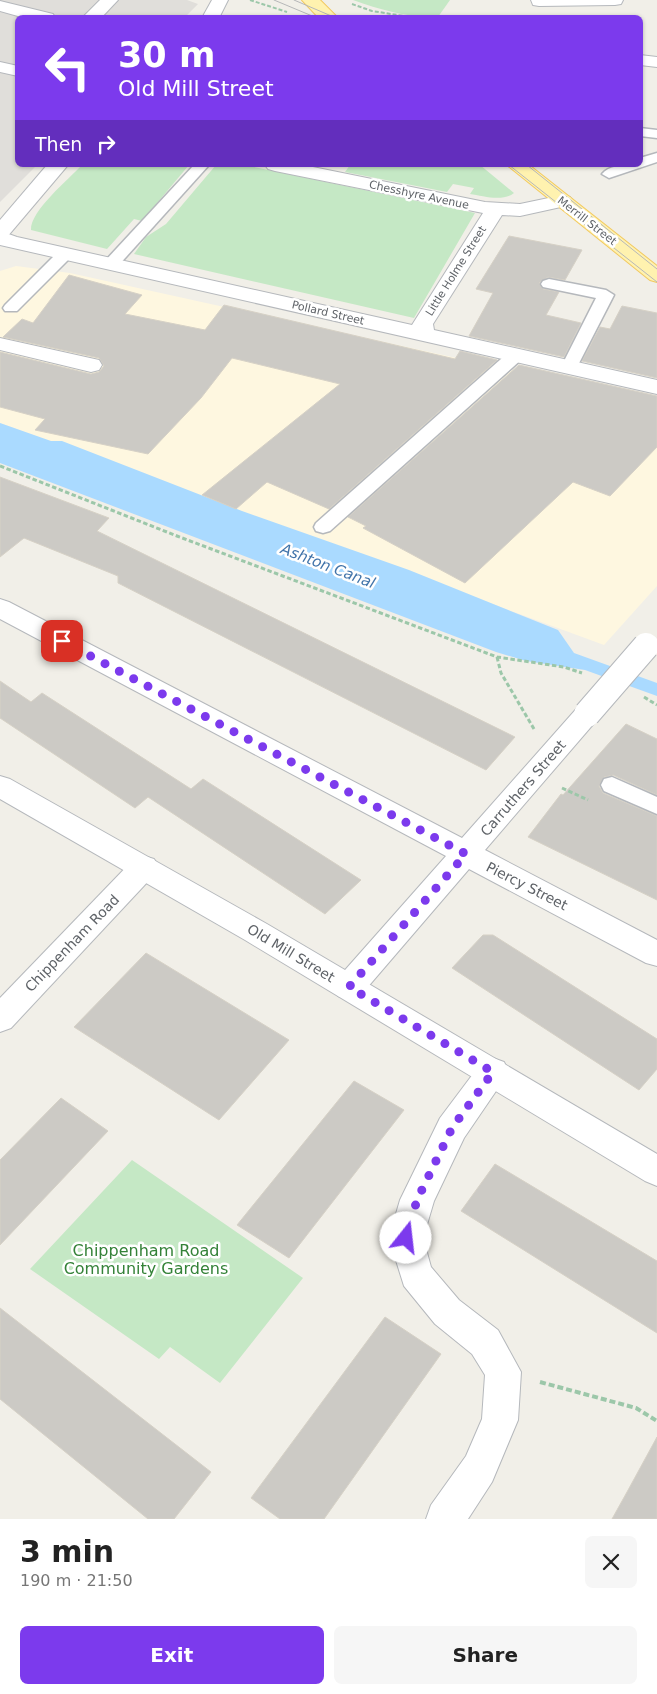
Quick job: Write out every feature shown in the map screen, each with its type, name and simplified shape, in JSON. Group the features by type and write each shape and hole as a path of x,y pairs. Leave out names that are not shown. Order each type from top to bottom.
{"main road":[{"path":"310,0 327,15"},
{"name":"Merrill Street","path":"520,167 657,276"}],"street":[{"path":"93,15 110,0"},
{"path":"213,15 217,10 220,0"},
{"path":"539,1 615,0"},
{"path":"0,6 35,15"},
{"path":"643,60 657,62"},
{"path":"0,67 15,71"},
{"path":"0,235 40,183 56,167"},
{"name":"Chesshyre Avenue","path":"285,167 495,210 543,207 563,201"},
{"name":"Little Holme Street","path":"424,334 422,324 495,210"},
{"name":"Pollard Street","path":"0,235 65,254 657,387"},
{"path":"0,344 92,365"},
{"name":"Piercy Street","path":"0,608 657,954"},
{"name":"Carruthers Street","path":"349,987 652,640"},
{"name":"Old Mill Street","path":"0,786 144,867 657,1170"},
{"name":"Chippenham Road","path":"0,1020 144,867"},
{"path":"445,1519 478,1469 500,1420 503,1372 485,1342 448,1312 416,1275 406,1238 417,1200 452,1128 493,1072"}],"lane":[{"path":"643,132 657,134"},
{"path":"643,162 657,157"},
{"path":"111,264 200,167"},
{"path":"610,174 629,167"},
{"path":"11,308 65,254"},
{"path":"549,284 606,295 569,367"},
{"path":"323,527 516,355"},
{"path":"612,785 657,806"}],"path":[{"path":"250,0 293,14"},
{"path":"350,3 400,15"},
{"path":"0,466 178,536 497,656 564,667 589,676"},
{"path":"497,656 501,673 550,755"},
{"path":"503,1372 636,1408 657,1421"}],"shaded area":[{"path":"0,0 187,0 198,4 187,15 15,15 15,167 35,167 0,202"},
{"path":"16,266 70,273 657,402 657,586 604,645 0,423 0,271"}],"green space":[{"path":"353,0 450,0 439,15 409,15"},
{"path":"80,167 187,167 142,221 134,219 107,249 31,230 32,222 43,205"},
{"path":"214,167 255,167 475,213 414,318 134,254 146,237 166,224"},
{"path":"349,167 482,167 514,193 499,198 487,197 470,194 474,188 453,184 447,192 345,172"},
{"name":"Chippenham Road Community Gardens","path":"132,1160 303,1278 220,1383 170,1347 159,1359 30,1269"}],"water":[{"name":"Ashton Canal","path":"0,423 51,441 62,441 242,511 409,570 558,630 574,653 657,683 657,696 585,670 526,661 496,652 0,463"}],"building":[{"path":"509,236 582,250 565,280 548,277 539,283 543,289 559,292 546,315 581,323 564,357 469,336 493,293 476,289"},
{"path":"69,275 142,295 125,314 205,330 224,305 455,359 460,351 497,360 329,509 267,482 236,509 202,495 340,384 232,358 201,398 148,454 35,430 45,419 0,407 0,352 91,374 99,372 104,366 99,358 3,337 22,319 33,323"},
{"path":"622,306 657,313 657,378 582,361 600,327 610,329"},
{"path":"519,365 657,396 657,447 610,496 573,482 465,583 363,528 366,526 348,517"},
{"path":"0,477 109,518 97,531 515,737 486,770 118,583 118,576 24,538 0,557"},
{"path":"0,681 31,702 42,693 191,789 203,779 361,880 325,914 148,797 135,808 0,718"},
{"path":"626,724 657,739 657,795 613,775 604,777 599,786 603,793 657,816 657,900 528,837 561,794 563,795"},
{"path":"483,935 493,935 657,1039 657,1069 639,1090 452,968"},
{"path":"146,953 289,1040 219,1120 74,1027"},
{"path":"354,1081 404,1110 289,1258 237,1225"},
{"path":"61,1098 108,1131 0,1245 0,1160"},
{"path":"495,1164 657,1261 657,1333 461,1211"},
{"path":"0,1308 211,1472 174,1519 148,1519 0,1399"},
{"path":"385,1317 441,1354 324,1519 280,1519 251,1498"},
{"path":"657,1437 657,1519 612,1519 627,1492"}],"tram line":[{"path":"274,0 310,15"},
{"path":"294,0 329,15"},
{"path":"512,167 657,282"},
{"path":"530,167 657,269"}],"route":[{"path":"62,641 466,854 349,987 493,1072 452,1128 417,1200 406,1238"}]}
